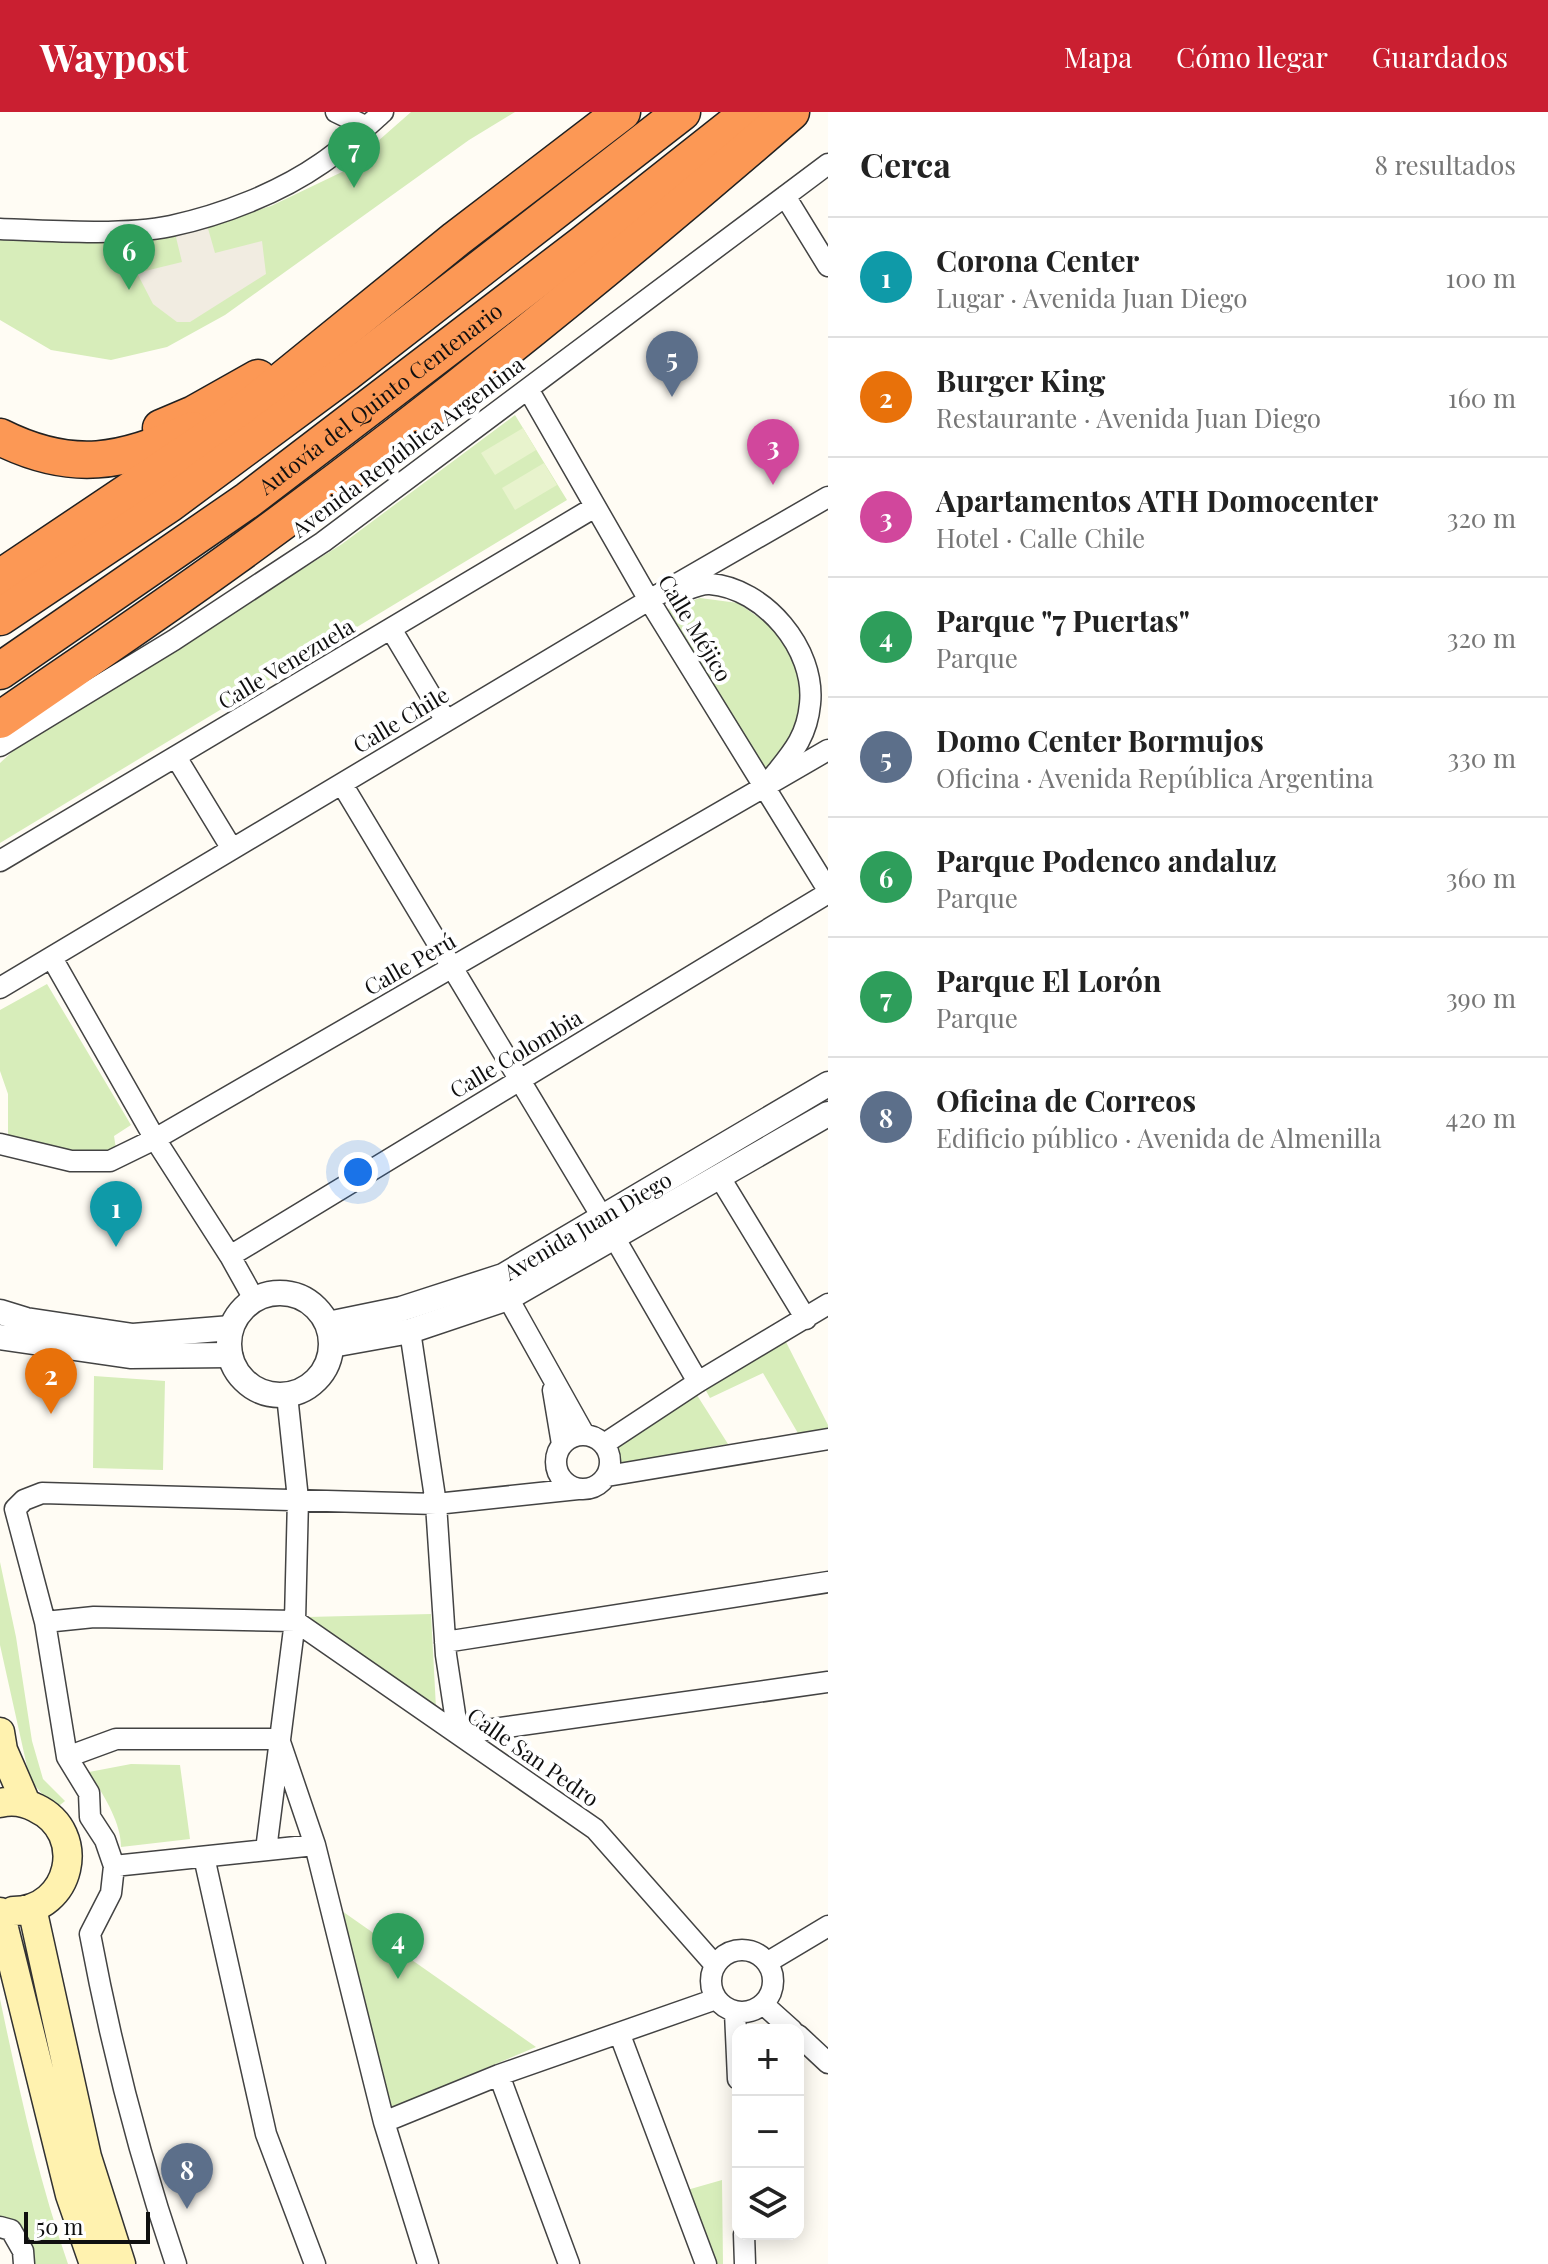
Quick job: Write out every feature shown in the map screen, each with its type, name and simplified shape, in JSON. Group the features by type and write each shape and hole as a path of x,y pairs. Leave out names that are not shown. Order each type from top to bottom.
{"highway":[{"path":"0,437 26,450 71,459 120,459 162,445 215,420 283,364 456,239 622,112"},
{"name":"Autovía del Quinto Centenario","path":"0,617 169,504 333,383 682,112"},
{"name":"Autovía del Quinto Centenario","path":"0,671 248,500 750,112"},
{"path":"0,720 233,558 388,442 666,219 791,112"},
{"path":"0,578 222,429 456,239"},
{"path":"0,413 31,429 56,436 96,439 133,435 194,414 283,364"}],"main road":[{"path":"0,1732 13,1803 47,1813 61,1829 67,1842 68,1862 63,1880 48,1899 32,1908 0,1911 70,2195 94,2264"},
{"path":"32,1908 87,2157 121,2264"}],"street":[{"path":"336,112 367,127"},
{"path":"0,229 129,230 169,227 212,215 273,190 321,164 383,112"},
{"name":"Avenida República Argentina","path":"0,746 174,640 323,542 828,164"},
{"path":"785,196 828,266"},
{"name":"Calle Méjico","path":"528,389 649,600 828,891"},
{"name":"Calle Chile","path":"0,988 649,600 828,497"},
{"name":"Calle Venezuela","path":"0,861 595,507"},
{"path":"649,600 708,584 744,593 782,621 804,658 811,701 801,743 765,788"},
{"path":"391,629 446,721"},
{"name":"Calle Perú","path":"0,1144 71,1161 110,1161 155,1139 828,750"},
{"path":"176,757 232,849"},
{"path":"342,784 698,1382"},
{"name":"Calle Colombia","path":"230,1256 828,891"},
{"path":"52,958 155,1139 254,1299"},
{"name":"Avenida Juan Diego","path":"330,1334 410,1331 508,1298 608,1227 828,1084"},
{"name":"Avenida Juan Diego","path":"330,1334 503,1276 719,1176 828,1114"},
{"path":"719,1176 806,1319"},
{"path":"279,1292 301,1297 316,1306 330,1334 330,1360 320,1377 304,1390 287,1395 271,1395 254,1388 242,1379 230,1355 231,1328 239,1313 254,1299 279,1292"},
{"path":"508,1298 584,1434"},
{"path":"604,1444 698,1382 828,1304"},
{"path":"0,1312 26,1320 133,1336 231,1328"},
{"path":"410,1331 436,1504 445,1642 458,1734 828,1682"},
{"path":"0,1337 130,1356 230,1355"},
{"path":"551,1374 562,1444 556,1458 559,1474 563,1481 578,1489"},
{"path":"266,1850 295,1621 298,1499 287,1395"},
{"path":"562,1444 576,1435 584,1434 604,1444 610,1459 607,1476"},
{"path":"176,2264 152,2195 126,2099 90,1934 111,1893 114,1866 105,1840 90,1817 89,1793 67,1757 45,1622 15,1509 24,1500 42,1493 436,1504 594,1487 607,1476 828,1439"},
{"path":"445,1642 828,1582"},
{"path":"45,1622 94,1617 295,1621"},
{"name":"Calle San Pedro","path":"295,1621 595,1829 715,1965"},
{"path":"67,1757 116,1739 279,1739"},
{"path":"279,1739 315,1845 384,2122 428,2264"},
{"path":"61,1829 90,1817"},
{"path":"114,1866 315,1845"},
{"path":"204,1857 266,2134 315,2264"},
{"path":"768,1962 828,1926"},
{"path":"731,1952 756,1954 768,1962 772,1985 763,2004 746,2012 735,2012 716,1999 711,1986 715,1965 731,1952"},
{"path":"384,2122 499,2075 716,1999"},
{"path":"763,2004 785,2024"},
{"path":"735,2012 736,2024"},
{"path":"620,2035 706,2264"},
{"path":"804,2041 828,2063"},
{"path":"499,2075 569,2264"},
{"path":"0,2227 11,2230 23,2251 24,2264"},
{"path":"744,2240 745,2264"}],"green space":[{"path":"411,112 515,112 469,140 225,315 167,347 111,360 51,350 0,320 0,238 207,225 271,206 344,171"},
{"path":"515,415 567,500 0,843 0,763 14,750 342,544"},
{"path":"523,428 536,450 495,475 481,453"},
{"path":"544,463 557,485 515,510 502,488"},
{"path":"700,598 738,603 775,629 796,660 801,699 793,734 766,771 668,609"},
{"path":"47,984 131,1125 114,1136 116,1149 75,1152 8,1135 8,1094 0,1071 0,1010"},
{"path":"786,1342 828,1425 828,1433 799,1435 763,1373 710,1398 704,1387"},
{"path":"94,1376 165,1381 163,1470 93,1468"},
{"path":"695,1392 728,1444 619,1464 613,1446"},
{"path":"0,1562 16,1637 32,1741 43,1779 65,1801 60,1805 50,1803 30,1780 0,1645"},
{"path":"431,1614 436,1708 307,1617"},
{"path":"131,1764 180,1765 190,1839 121,1847 114,1817 89,1772"},
{"path":"342,1911 536,2047 388,2109"},
{"path":"0,1999 38,2166 68,2264 34,2264 31,2248 20,2229 0,2217"},
{"path":"722,2180 723,2264 711,2264 680,2192"}],"shaded area":[{"path":"207,225 215,253 262,241 266,274 190,322 177,322 153,304 137,273 182,262 174,229"}],"place":[{"name":"Parque El Lorón","path":"354,188"},
{"name":"Parque Podenco andaluz","path":"129,290"},
{"name":"Domo Center Bormujos","path":"672,397"},
{"name":"Apartamentos ATH Domocenter","path":"773,485"},
{"name":"Corona Center","path":"116,1247"},
{"name":"Burger King","path":"51,1414"},
{"name":"Parque \"7 Puertas\"","path":"398,1979"},
{"name":"Oficina de Correos","path":"187,2209"}]}
